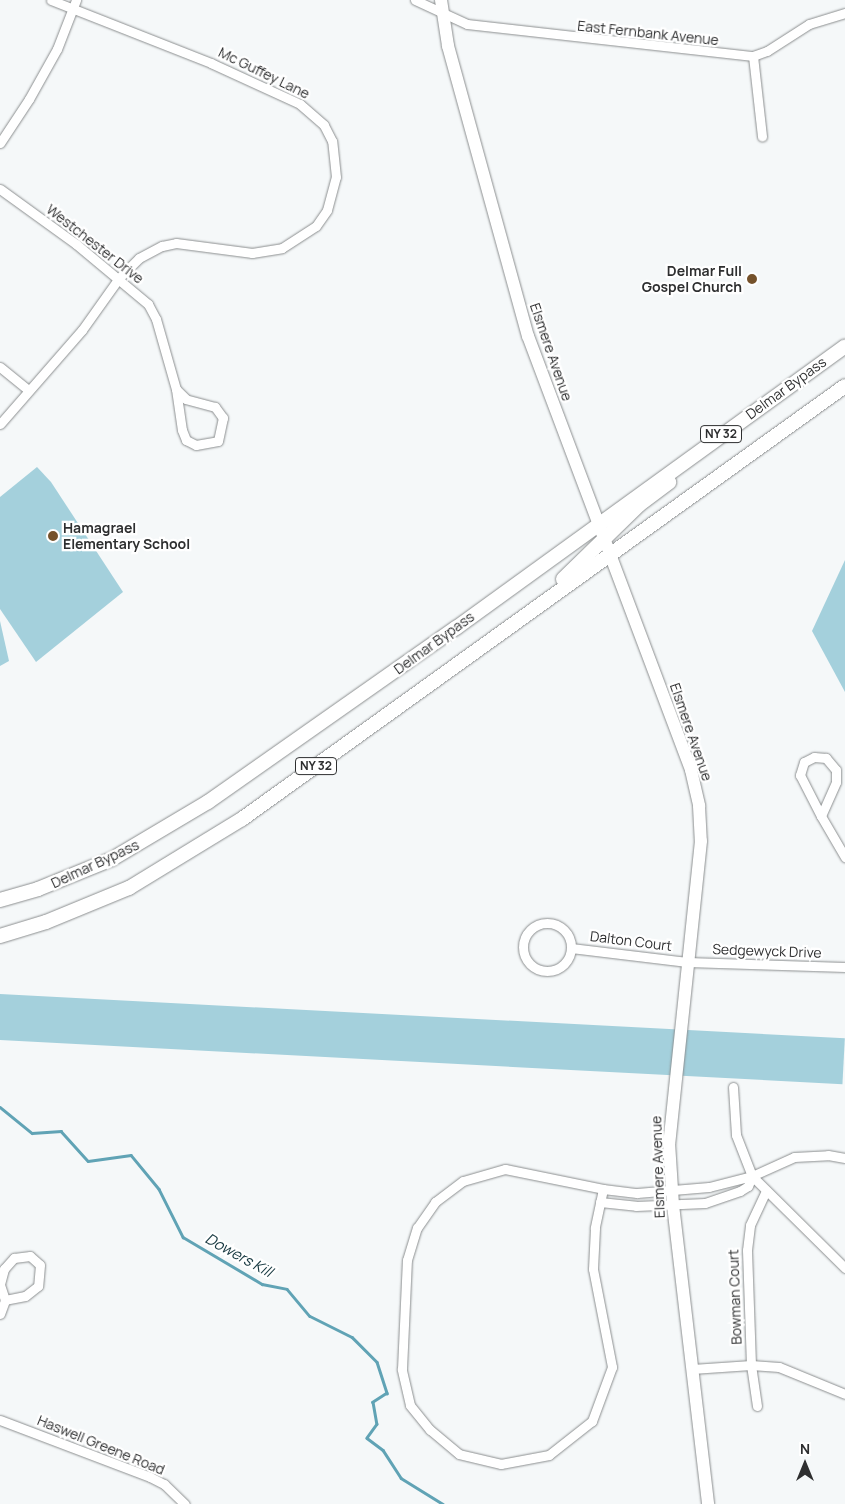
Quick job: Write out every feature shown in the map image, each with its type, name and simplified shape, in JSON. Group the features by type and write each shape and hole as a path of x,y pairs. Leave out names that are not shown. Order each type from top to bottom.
{"main road":[{"name":"Elsmere Avenue","path":"441,6 488,200 528,336 691,769 699,806 701,841 671,1105 672,1190 708,1504"},
{"name":"Delmar Bypass","path":"0,900 38,890 90,869 166,829 456,628 597,523 845,346"},
{"name":"NY 32","path":"0,936 96,903 161,871 242,819 610,557 845,386"},
{"path":"453,667 575,570 639,505 742,420"}],"street":[{"path":"0,143 29,99 57,49 74,4 50,0"},
{"name":"East Fernbank Avenue","path":"415,0 441,6 468,24 509,31 753,56"},
{"name":"Mc Guffey Lane","path":"0,424 82,330 119,278 139,258 162,246 189,243 252,253 282,248 316,226 327,210 336,177 336,158 324,125 300,104 74,4"},
{"path":"762,136 753,56 767,51 809,24 845,13"},
{"name":"Westchester Drive","path":"0,189 119,278 148,304 156,319 176,390 182,430 186,440 196,445 218,441 223,418 215,407 186,399 176,390"},
{"path":"0,367 28,390"},
{"path":"821,816 836,782 836,770 826,758 814,756 804,762 800,775 821,816 845,857"},
{"name":"Dalton Court","path":"547,923 562,928 570,940 571,948 565,963 551,970 536,968 529,963 523,948 527,934 547,923"},
{"name":"Dalton Court","path":"571,948 687,962"},
{"name":"Sedgewyck Drive","path":"687,962 845,967"},
{"path":"733,1087 736,1134 752,1176 845,1268"},
{"path":"603,1189 593,1269 612,1367 592,1421 549,1455 500,1464 459,1454 430,1430 410,1405 402,1369 407,1260 417,1228 435,1202 463,1181 505,1169 603,1189 637,1193 709,1187 752,1176 794,1157 828,1155 845,1158"},
{"path":"600,1202 636,1206 673,1205 722,1200 748,1186 752,1176"},
{"name":"Bowman Court","path":"757,1406 752,1365 747,1250 750,1225 766,1191"},
{"path":"0,1314 5,1300 0,1284 4,1269 14,1258 30,1256 40,1265 38,1286 25,1296 5,1300"},
{"path":"692,1369 752,1365 779,1367 845,1394"},
{"name":"Haswell Greene Road","path":"0,1420 150,1477 169,1488 186,1504"}],"shaded area":[{"path":"37,467 51,482 123,592 36,662 0,609 0,497"},
{"path":"845,560 845,692 812,631"},
{"path":"0,621 9,661 0,666"},
{"path":"0,994 845,1038 842,1084 0,1040"}],"waterway":[{"name":"Dowers Kill","path":"0,1107 32,1133 61,1131 88,1161 131,1155 159,1189 183,1237 262,1284 287,1289 310,1316 352,1337 377,1362 387,1393 373,1402 377,1424 367,1438 383,1450 401,1478 443,1504"}],"place":[{"name":"Delmar Full Gospel Church","path":"752,279"},
{"name":"Hamagrael Elementary School","path":"53,536"}]}
